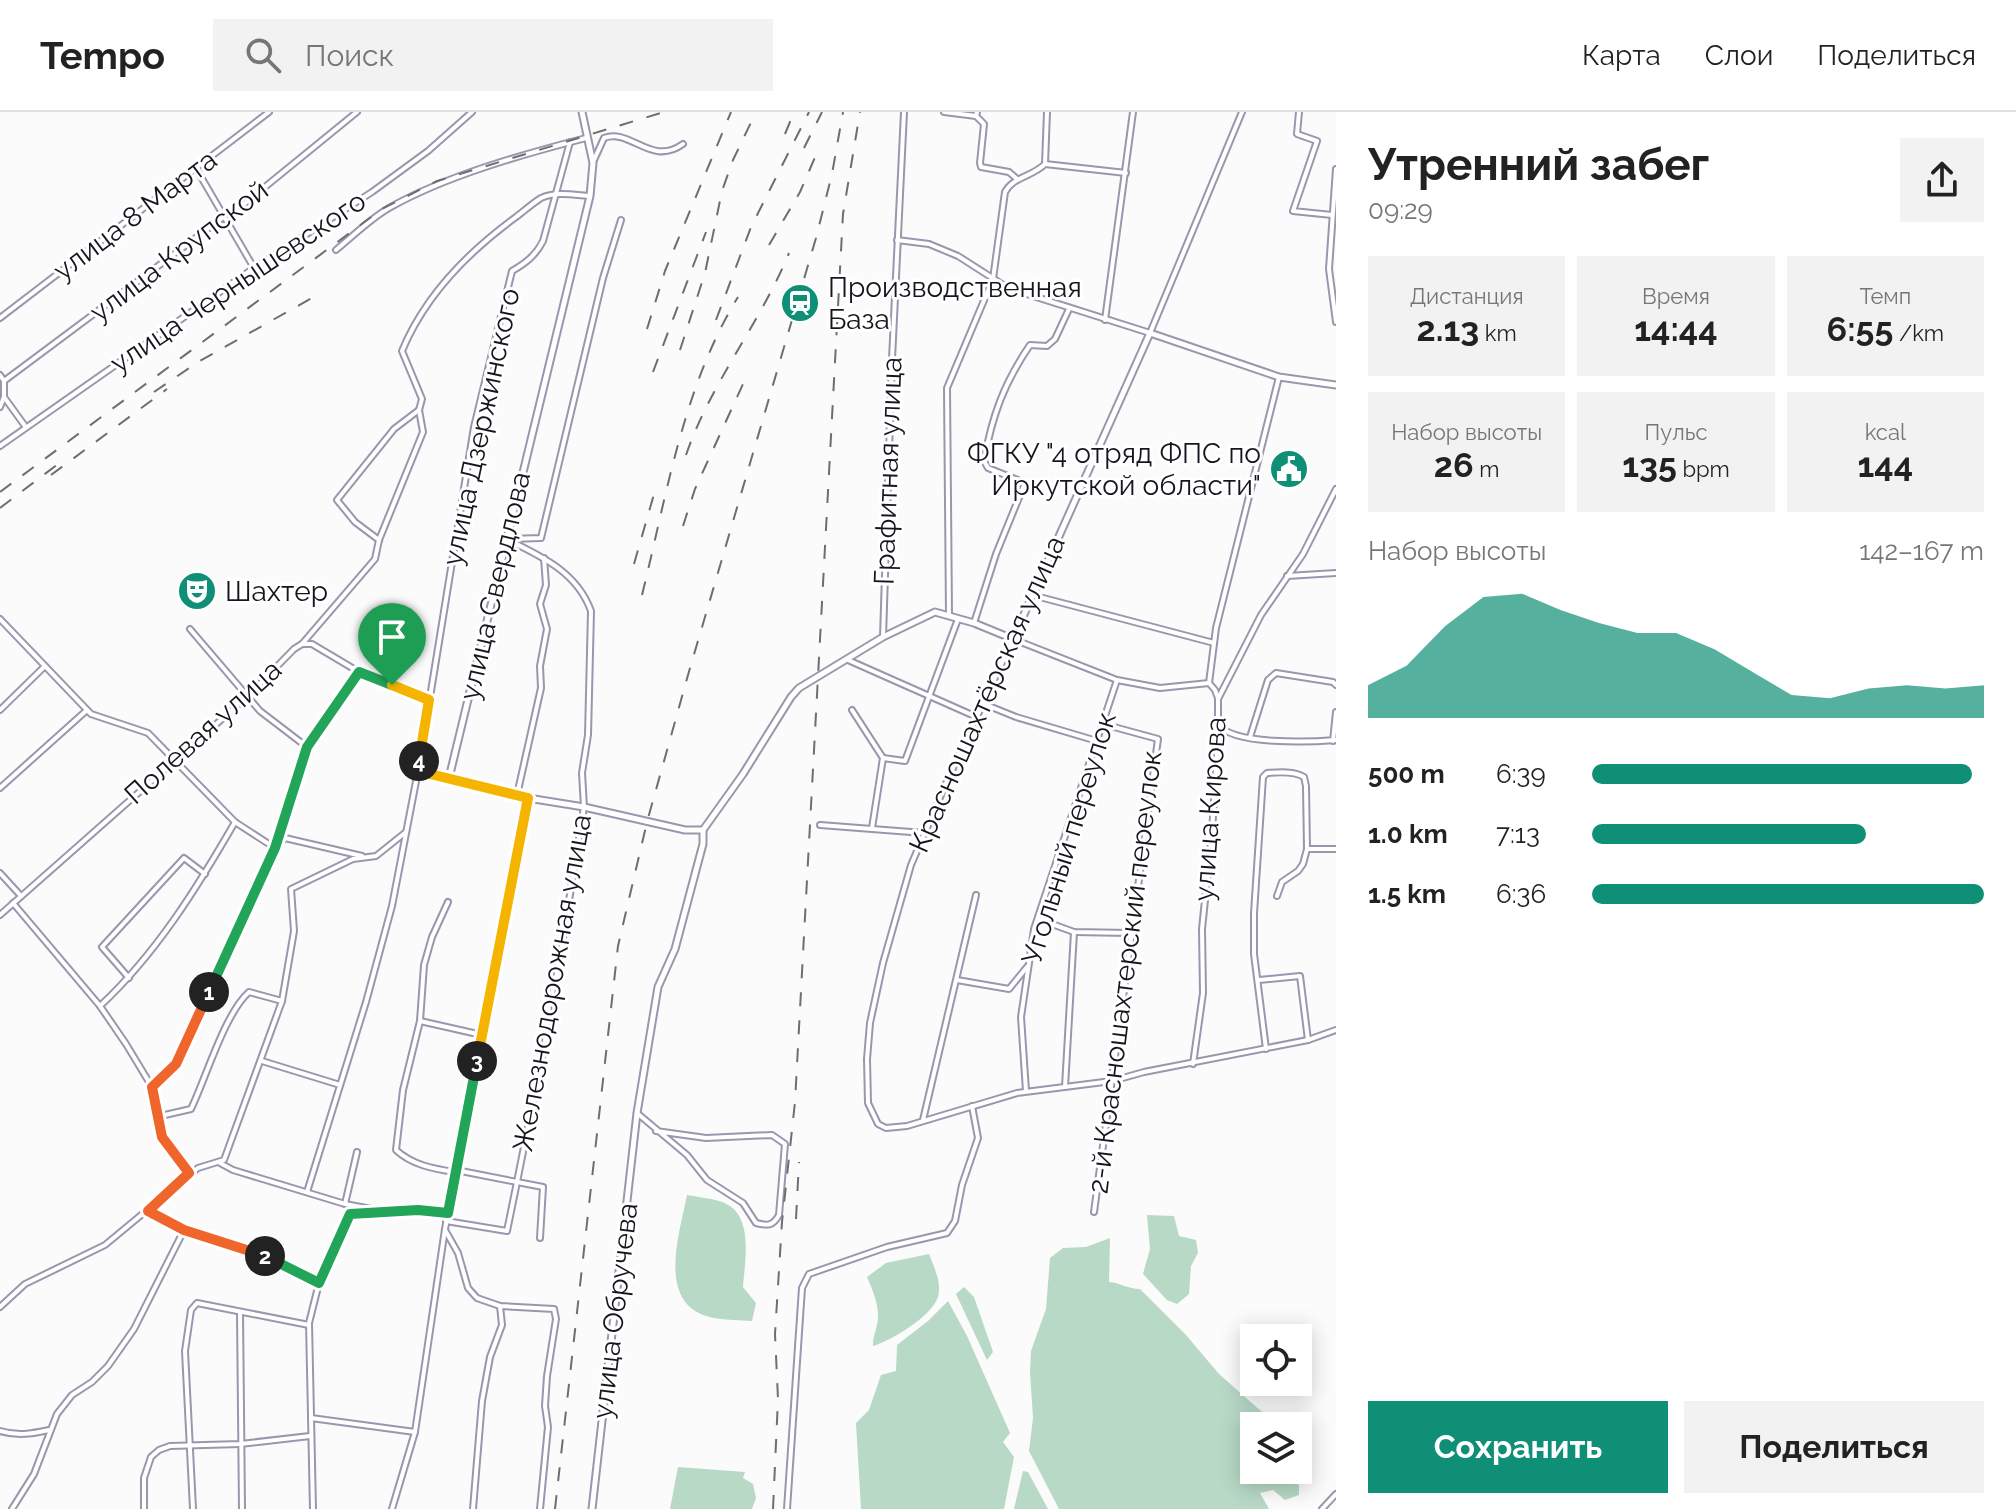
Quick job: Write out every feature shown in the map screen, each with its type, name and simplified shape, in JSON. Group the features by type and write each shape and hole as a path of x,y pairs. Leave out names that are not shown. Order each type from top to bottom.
{"street":[{"name":"улица 8 Марта","path":"0,318 269,112"},
{"name":"улица Крупской","path":"4,381 233,213 357,112"},
{"name":"улица Чернышевского","path":"0,446 254,268 372,192 428,151 472,112"},
{"path":"581,112 593,163"},
{"name":"Графитная улица","path":"883,637 904,112"},
{"path":"944,112 977,114 984,124 981,167 1009,172 1017,179"},
{"path":"949,615 947,388 993,279 1005,192 1010,183 1035,173 1045,164 1047,112"},
{"path":"1105,320 1133,112"},
{"name":"Красношахтёрская улица","path":"923,1120 907,1126 886,1128 872,1116 868,1103 870,1023 911,865 1150,333 1242,112"},
{"path":"1299,112 1297,134 1317,141 1293,211 1332,215"},
{"path":"593,163 604,138 613,134 662,152 672,152 683,144"},
{"path":"336,250 385,211 410,197 465,175 586,138"},
{"name":"улица Дзержинского","path":"307,1192 377,967 392,906 418,771 474,427 512,271 538,251 570,142"},
{"name":"улица Свердлова","path":"449,778 590,196 593,163"},
{"path":"1045,164 1126,173"},
{"path":"1336,169 1329,269 1336,322"},
{"path":"196,170 254,268"},
{"path":"302,644 375,559 379,540 423,432 419,410 422,399 402,351 417,319 444,282 484,241 543,197 590,196"},
{"path":"506,539 541,538 603,278 621,220"},
{"path":"897,240 929,244 958,256 1008,288 1069,309 1279,377 1336,385"},
{"path":"974,623 996,554 1025,483 988,468 984,461 994,412 1030,345 1047,346 1055,339 1069,309"},
{"path":"0,375 4,381 4,397 0,407"},
{"path":"1218,699 1209,683 1214,643 1248,505 1255,463 1279,377"},
{"path":"4,397 25,426"},
{"path":"379,540 355,522 337,500 394,429 419,410"},
{"name":"улица Кирова","path":"1193,1064 1203,993 1202,929 1212,832 1218,699 1261,615 1303,554 1336,489"},
{"name":"Железнодорожная улица","path":"446,1221 507,1231 545,1041 584,807 582,773 588,735 591,611 586,597 544,556 506,539"},
{"path":"517,795 541,688 540,666 547,629 540,604 546,585 544,556"},
{"path":"1287,576 1336,573"},
{"path":"1032,595 1214,643"},
{"path":"418,771 528,798 703,830 799,688 883,637 935,612 974,623 1117,680 1160,688 1209,683"},
{"path":"883,758 905,761 959,618"},
{"path":"0,619 91,714 148,733 235,822 275,848"},
{"path":"190,629 260,711 307,747"},
{"name":"Полевая улица","path":"0,915 248,696 302,644 312,644 359,672 429,700"},
{"path":"848,660 979,718"},
{"path":"0,710 45,666"},
{"path":"152,1087 176,1064 275,848 307,747 359,672"},
{"path":"1250,737 1268,680 1276,673 1336,685"},
{"name":"Угольный переулок","path":"1026,1091 1021,1017 1027,967 1038,919 1117,680"},
{"path":"984,704 1097,741"},
{"path":"0,788 87,710"},
{"path":"852,710 883,758 872,828"},
{"path":"1217,721 1227,733 1278,742 1335,741 1336,712"},
{"name":"2-й Красношахтерский переулок","path":"1094,1212 1158,739 1103,724"},
{"path":"1266,1049 1254,954 1263,777 1267,773 1299,774 1304,777 1307,849 1298,871 1282,882 1277,896"},
{"path":"392,1509 415,1432 446,1221 528,798"},
{"path":"100,1006 130,979 205,874 235,822"},
{"path":"820,825 924,833"},
{"name":"улица Обручева","path":"592,1509 637,1113 658,987 675,949 703,844 703,830"},
{"path":"220,1163 228,1152 282,1001 294,931 291,889 353,859 376,856 406,832"},
{"path":"275,848 285,838 366,857"},
{"path":"1307,849 1336,849"},
{"path":"130,979 102,947 184,858 205,874"},
{"path":"0,873 21,896"},
{"path":"976,895 923,1120 1026,1091 1112,1081 1308,1040 1336,1030"},
{"path":"448,902 432,937 424,965 420,1021 403,1090 396,1150 404,1158 428,1167 543,1187 540,1238"},
{"path":"13,903 100,1006 152,1087 162,1137 189,1173"},
{"path":"1038,919 1074,932 1130,933"},
{"path":"1065,1087 1074,932"},
{"path":"957,980 1009,989 1027,967"},
{"path":"1259,980 1300,976 1308,1040"},
{"path":"156,1117 191,1109 227,1025 249,992 282,1001"},
{"path":"420,1021 482,1035"},
{"path":"261,1061 340,1085"},
{"path":"787,1509 802,1288 809,1274 887,1247 947,1233 955,1221 962,1185 978,1138 972,1106"},
{"path":"637,1113 656,1131 687,1155 707,1180 743,1203 756,1223 767,1226 774,1223 779,1215 785,1144 772,1135 706,1138 656,1131"},
{"path":"345,1204 357,1152"},
{"path":"0,1307 25,1284 105,1245 198,1168 220,1163 233,1170 345,1204 390,1213"},
{"path":"313,1509 309,1325 319,1283 346,1217 418,1210 448,1213"},
{"path":"148,1211 184,1230 270,1258 319,1283"},
{"path":"445,1229 458,1253 468,1288 477,1298 500,1306 554,1309 556,1319 547,1376 545,1406 548,1427 540,1509"},
{"path":"12,1509 34,1474 57,1414 72,1395 92,1382 108,1366 134,1329 184,1230"},
{"path":"193,1509 185,1351 191,1310 197,1303 309,1325"},
{"path":"473,1509 482,1401 490,1357 502,1325 500,1306"},
{"path":"240,1312 242,1509"},
{"path":"311,1418 415,1432"},
{"path":"0,1431 12,1435 49,1430"},
{"path":"144,1509 144,1478 151,1457 170,1446 240,1444 310,1436"},
{"path":"1322,1509 1336,1494"}],"green space":[{"path":"687,1195 719,1201 730,1206 738,1215 743,1225 746,1250 743,1287 756,1303 752,1321 714,1318 696,1311 684,1300 677,1285 675,1268"},
{"path":"1147,1215 1174,1216 1179,1236 1196,1240 1198,1253 1191,1266 1189,1294 1177,1304 1167,1300 1143,1274 1150,1249"},
{"path":"1110,1238 1109,1282 1140,1289 1240,1396 1262,1412 1240,1412 1240,1484 1298,1484 1299,1495 1285,1500 1273,1490 1260,1493 1269,1509 1059,1509 1029,1451 1033,1418 1031,1351 1046,1309 1050,1258 1063,1248 1086,1247"},
{"path":"929,1254 939,1286 934,1305 910,1327 873,1346 878,1313 867,1277 886,1263"},
{"path":"964,1287 974,1297 993,1352 987,1360 956,1294"},
{"path":"948,1301 1010,1433 1003,1442 1014,1457 1004,1509 861,1509 856,1423 869,1410 881,1375 896,1371 897,1345"},
{"path":"678,1467 745,1472 743,1478 753,1484 756,1498 752,1509 670,1509"},
{"path":"1023,1471 1028,1472 1048,1509 1014,1509"}],"railway":[{"path":"0,492 382,209 437,181 664,112"},
{"path":"647,329 665,271 731,112"},
{"path":"680,350 705,273 722,191 756,112"},
{"path":"785,134 794,112"},
{"path":"716,320 751,227 809,112"},
{"path":"804,148 822,112"},
{"path":"555,1509 618,946 647,822 688,675 816,238 843,112"},
{"path":"773,1509 778,1399 775,1334 782,1222 795,1102 843,214 860,112"},
{"path":"769,245 800,192 816,155"},
{"path":"653,372 706,232"},
{"path":"686,455 696,428 789,253"},
{"path":"154,392 198,362 319,294"},
{"path":"642,595 690,404 703,367 738,297"},
{"path":"683,526 695,489 743,384"},
{"path":"51,475 167,389"},
{"path":"0,508 58,464"},
{"path":"634,564 656,487"},
{"path":"796,1219 799,1162"}],"place":[{"name":"Производственная База","path":"800,303"},
{"name":"ФГКУ \"4 отряд ФПС по Иркутской области\"","path":"1289,469"},
{"name":"Шахтер","path":"197,591"}],"route":[{"path":"359,672 392,685 429,700 418,771 528,798 448,1213 418,1210 350,1214 346,1217 319,1283 270,1258 184,1230 148,1211 189,1173 162,1137 152,1087 176,1064 275,848 307,747 359,672"}]}
